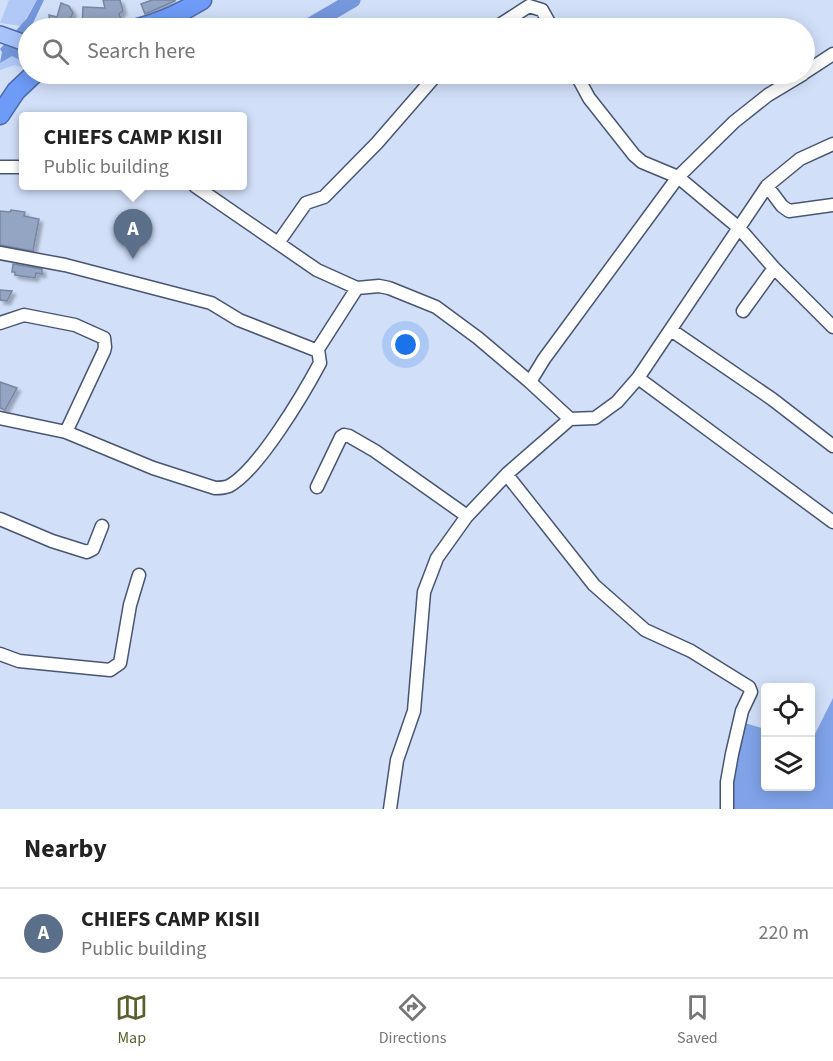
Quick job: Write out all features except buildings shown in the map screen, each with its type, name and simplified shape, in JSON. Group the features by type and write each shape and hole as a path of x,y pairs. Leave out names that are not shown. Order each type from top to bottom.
{"highway":[{"path":"170,18 202,0"},
{"path":"0,115 23,84"}],"main road":[{"path":"3,35 18,40"}],"street":[{"path":"510,18 529,6 539,3 546,18"},
{"path":"815,66 833,54"},
{"path":"278,243 306,203 324,196 377,143 428,84"},
{"path":"581,84 589,98 634,156 642,162 678,177 739,228 774,268 833,327"},
{"path":"530,382 544,359 678,177 734,122 768,94 785,84"},
{"path":"390,809 397,760 414,711 424,592 437,558 467,516 507,475 570,419 595,418 617,402 638,378 767,186 800,159 833,144"},
{"path":"0,167 19,167"},
{"path":"767,186 782,206 789,211 833,205"},
{"path":"201,190 317,270 357,288 379,286 389,288 436,307 478,338 570,419"},
{"path":"0,253 65,265 211,303 239,320 318,351"},
{"path":"743,311 774,268"},
{"path":"0,418 66,432 153,468 215,488 224,488 238,480 269,446 320,363 318,348 357,288"},
{"path":"0,323 24,315 75,325 104,339 104,351 66,432"},
{"path":"671,330 772,399 833,446"},
{"path":"638,378 833,522"},
{"path":"317,487 341,437 345,435 375,451 467,516"},
{"path":"507,475 594,585 645,630 691,651 749,687 751,692 742,711 727,782 727,809"},
{"path":"0,519 82,552 93,549 102,526"},
{"path":"0,654 19,661 110,670 117,667 120,663 130,605 139,575"}],"shaded area":[{"path":"9,0 37,0 26,18 18,18 18,26 0,23"},
{"path":"37,0 44,0 35,18 27,18"},
{"path":"18,28 18,59 12,56 0,63 2,52 0,49"},
{"path":"12,55 18,58 18,66 0,70 0,63"},
{"path":"833,698 833,809 731,809 730,796 745,723 761,728 761,791 815,791 815,734"}],"waterway":[{"path":"322,18 353,0"}],"place":[{"name":"CHIEFS CAMP KISII","path":"133,259"}]}
